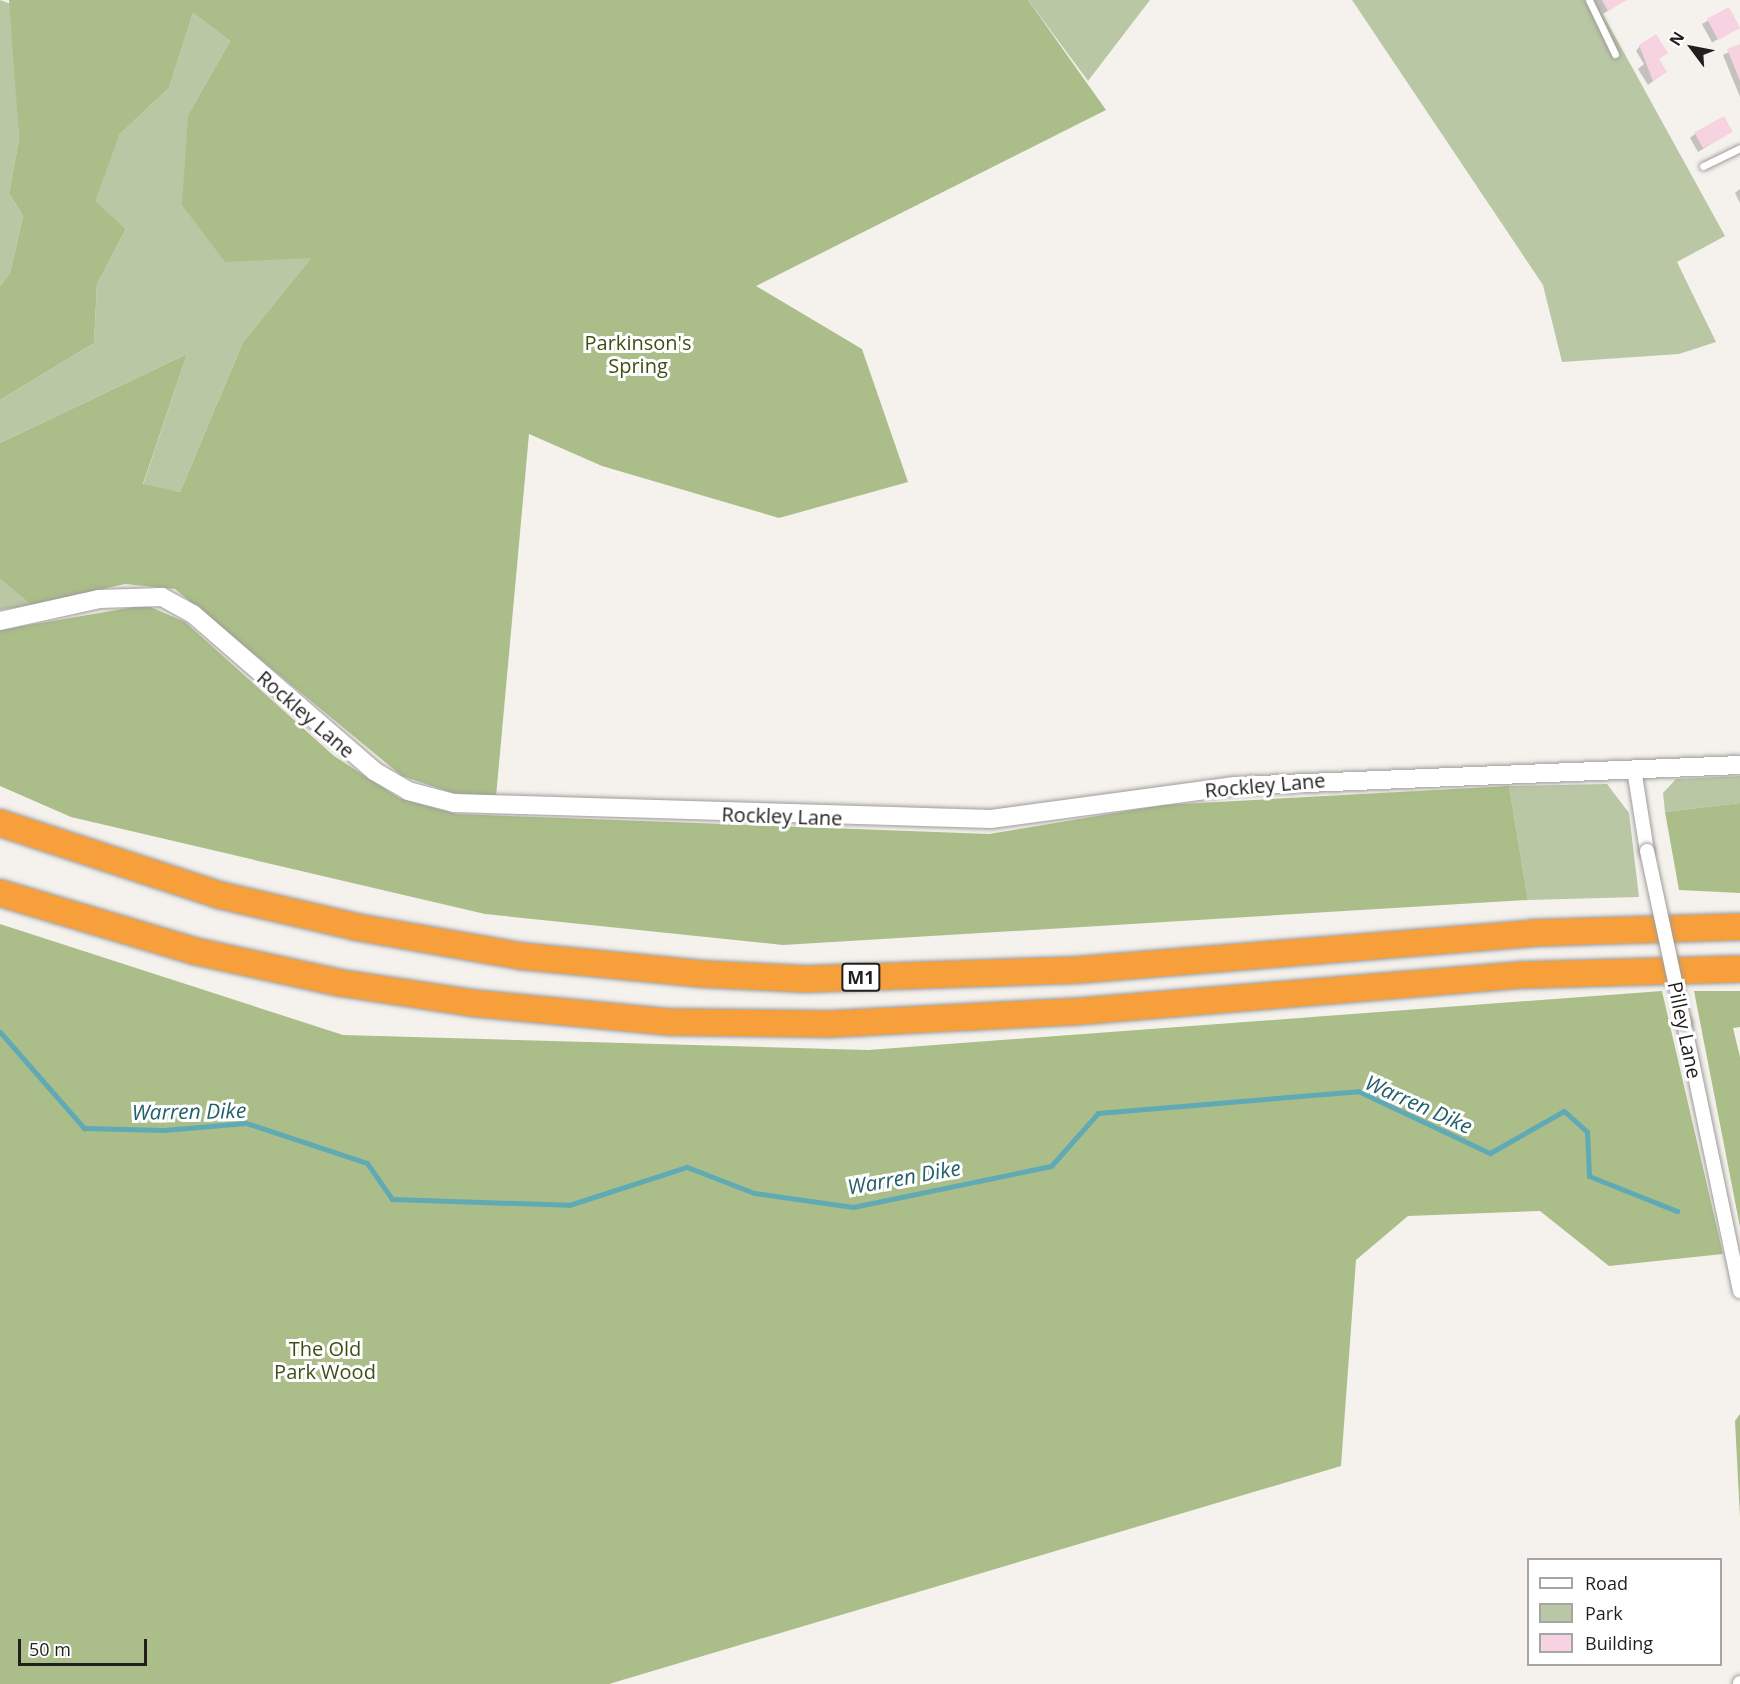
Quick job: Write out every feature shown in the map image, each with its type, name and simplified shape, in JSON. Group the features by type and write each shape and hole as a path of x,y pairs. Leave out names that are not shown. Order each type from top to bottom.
{"highway":[{"name":"M1","path":"0,823 219,895 356,927 520,956 703,974 806,979 1077,970 1532,933 1740,927"},
{"path":"0,893 194,951 341,983 471,1004 670,1022 876,1022 1071,1012 1522,975 1740,969"}],"street":[{"name":"Rockley Lane","path":"0,621 99,599 162,597 193,614 374,771 408,791 454,803 991,819 1235,786 1740,765"},
{"name":"Pilley Lane","path":"1634,769 1647,851 1740,1291"}],"lane":[{"path":"1588,0 1616,54"},
{"path":"1702,166 1740,148"}],"green space":[{"path":"0,0 11,4 19,139 9,193 23,216 10,273 0,286"},
{"name":"Parkinson's Spring","path":"9,0 1028,0 1106,110 756,286 862,349 908,482 779,518 602,466 529,434 496,797 453,793 402,776 175,589 125,584 31,605 0,579 0,443 187,354 143,484 180,492 243,342 311,258 225,262 182,205 188,115 230,41 193,13 169,88 120,134 95,201 126,229 97,284 94,343 0,400 0,286 10,273 23,216 9,193 19,139"},
{"path":"1028,0 1150,0 1088,81"},
{"path":"1352,0 1595,0 1725,236 1677,262 1716,342 1679,354 1562,362 1543,285"},
{"path":"193,13 230,41 188,115 311,258 243,342 180,492 143,485 187,354 0,443 0,400 94,343 97,284 126,229 94,201 120,134 169,88"},
{"path":"0,579 31,605 0,610"},
{"path":"146,605 185,622 334,756 399,798 456,814 989,834 1163,805 1509,786 1528,900 783,945 485,914 71,817 0,786 0,630"},
{"path":"1740,776 1740,803 1665,812 1663,793 1676,779"},
{"path":"1607,784 1629,813 1639,897 1528,900 1509,786"},
{"path":"1740,803 1740,893 1679,890 1665,812"},
{"name":"The Old Park Wood","path":"0,924 343,1035 868,1050 1662,991 1723,1254 1609,1266 1540,1211 1408,1216 1356,1260 1341,1466 609,1684 0,1684"},
{"path":"1694,991 1740,991 1740,1027 1733,1028 1740,1057 1740,1227"},
{"path":"1740,1414 1740,1517 1735,1421"}],"building":[{"path":"1602,0 1627,0 1608,11"},
{"path":"1729,7 1740,28 1718,40 1707,19"},
{"path":"1656,34 1668,53 1659,59 1667,72 1653,81 1639,45"},
{"path":"1740,44 1740,81 1727,49"},
{"path":"1724,116 1733,132 1703,148 1694,132"}],"waterway":[{"name":"Warren Dike","path":"0,1032 84,1128 164,1130 246,1123 367,1163 392,1199 569,1205 687,1167 754,1193 853,1207 1051,1166 1098,1113 1358,1091 1490,1153 1564,1111 1587,1132 1589,1176 1677,1211"}]}
